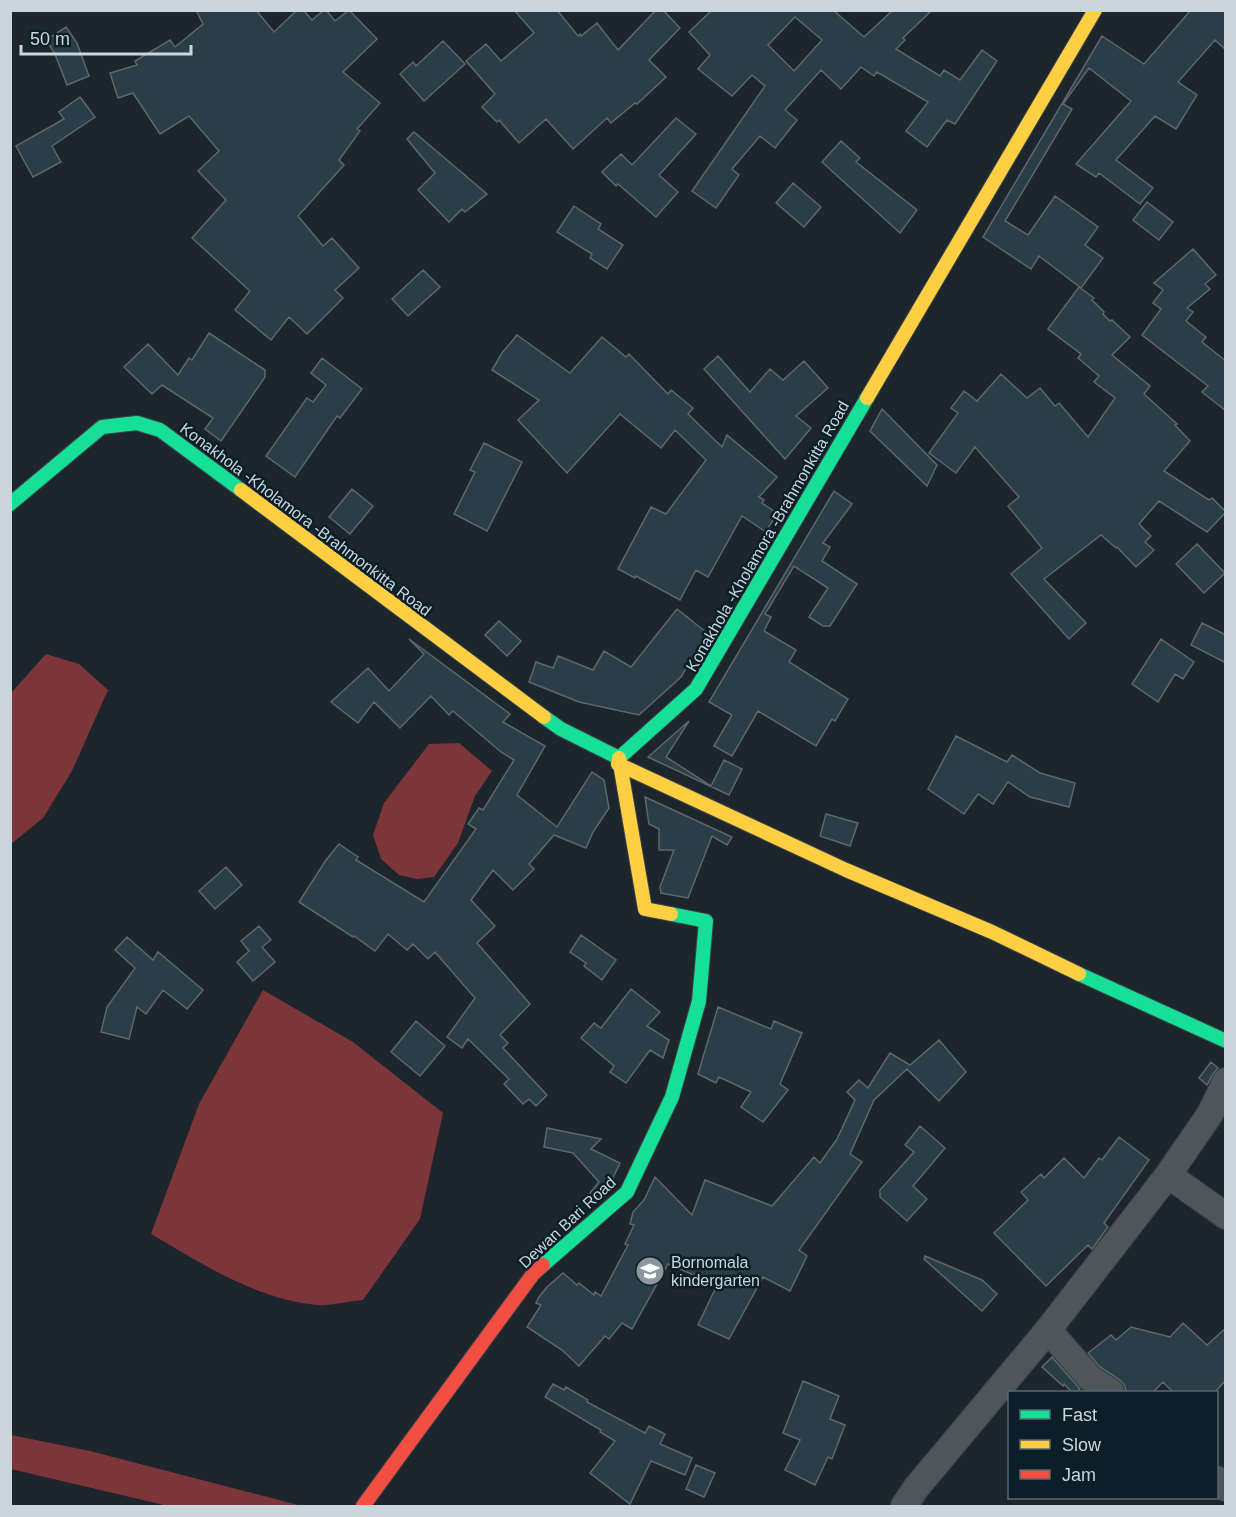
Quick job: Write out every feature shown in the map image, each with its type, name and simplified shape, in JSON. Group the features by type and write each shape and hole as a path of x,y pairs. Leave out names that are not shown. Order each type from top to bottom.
{"main road":[{"name":"Konakhola -Kholamora -Brahmonkitta Road","path":"10,504 102,427 137,423 160,430 561,729 619,761 696,689 1095,10"},
{"path":"619,761 846,870 992,932 1082,976 1226,1041"},
{"name":"Dewan Bari Road","path":"363,1506 533,1274 627,1192 672,1097 699,1000 706,921 645,909 619,761"}],"street":[{"path":"904,1506 916,1488 1048,1330 1168,1175 1210,1114 1226,1081"},
{"path":"1168,1175 1226,1216"},
{"path":"1048,1330 1089,1378 1109,1391"}],"shaded area":[{"path":"46,654 79,664 108,690 72,771 43,818 11,844 11,693"},
{"path":"459,743 492,771 475,796 458,843 434,877 417,879 399,875 381,859 373,835 384,803 429,744"},
{"path":"263,990 353,1042 443,1113 420,1219 363,1300 317,1305 272,1296 230,1278 151,1234 199,1104"},
{"path":"11,1435 90,1451 302,1506 168,1506 11,1469"}],"building":[{"path":"196,10 256,10 274,32 297,10 303,10 312,20 326,10 335,21 349,10 377,39 343,72 380,103 357,129 360,131 339,160 344,165 298,216 323,246 332,238 359,268 335,290 343,298 307,334 289,317 271,340 235,310 250,291 192,238 226,200 198,171 219,151 189,116 160,134 133,93 118,98 110,73 137,65 135,61 170,40 175,47 203,24"},
{"path":"514,10 557,10 578,36 597,23 618,50 656,10 663,10 680,28 649,60 666,77 637,104 635,103 611,123 607,118 573,149 546,119 519,143 499,120 497,122 482,107 495,94 466,61 486,44 501,61 534,33"},
{"path":"712,10 833,10 864,37 893,10 932,10 903,38 905,40 896,49 940,76 944,70 960,80 982,50 997,61 955,124 947,120 927,147 906,131 928,102 877,72 874,76 861,67 841,89 821,70 785,110 797,120 775,148 760,136 732,169 739,175 716,208 692,191 765,86 752,75 732,96 698,69 710,55 689,32","holes":["795,17 822,40 794,71 768,45"]},
{"path":"1191,10 1226,10 1226,50 1215,40 1178,82 1197,95 1176,129 1155,116 1116,160 1153,188 1140,204 1099,173 1096,177 1076,164 1131,101 1089,68 1063,104 1072,109 1005,221 1028,235 1055,196 1098,227 1085,245 1103,258 1081,288 1039,256 1031,269 983,237 1102,36 1144,64"},
{"path":"66,27 77,43 89,76 67,85 55,54 46,40"},
{"path":"443,41 465,64 424,101 400,74 413,62 416,66"},
{"path":"80,97 95,117 52,146 61,162 33,177 16,146 64,119 59,112"},
{"path":"676,118 696,134 659,175 678,192 656,217 602,172 621,154 632,165"},
{"path":"414,132 487,194 465,212 462,209 449,222 418,190 435,173 407,139"},
{"path":"841,141 860,158 856,162 917,210 900,233 822,162"},
{"path":"793,183 821,207 804,227 776,203"},
{"path":"1147,202 1173,222 1159,240 1133,220"},
{"path":"574,206 601,224 598,229 623,245 607,269 590,258 592,254 557,232"},
{"path":"1193,249 1216,275 1205,284 1210,289 1187,308 1193,312 1186,321 1206,337 1202,342 1226,361 1226,411 1202,392 1208,386 1142,335 1161,309 1153,303 1163,290 1154,283"},
{"path":"423,270 440,287 408,316 392,299"},
{"path":"1079,287 1094,298 1092,300 1104,312 1103,314 1130,337 1112,355 1150,386 1144,394 1177,424 1175,425 1190,441 1164,471 1209,500 1212,498 1226,512 1207,532 1159,501 1139,524 1151,536 1145,542 1154,550 1136,567 1117,547 1101,535 1044,579 1086,623 1069,639 1011,574 1042,548 1008,506 1019,497 975,447 956,473 929,453 958,413 951,408 964,391 977,401 1001,374 1027,398 1040,388 1055,406 1059,403 1088,437 1115,398 1094,382 1099,376 1078,358 1081,354 1048,329"},
{"path":"209,333 265,370 265,377 221,441 205,429 213,418 162,385 152,394 124,367 148,344 178,375 189,358 192,360"},
{"path":"517,335 570,373 602,337 626,357 629,354 668,394 671,390 693,408 688,414 722,447 727,435 777,477 759,497 764,500 762,503 777,513 766,532 742,516 708,577 696,570 680,600 618,569 651,507 666,514 706,460 675,430 661,448 620,414 567,473 518,420 539,400 492,370"},
{"path":"718,356 750,392 770,369 783,380 804,361 828,388 796,416 811,428 785,459 704,369"},
{"path":"322,358 362,389 340,418 337,416 295,477 266,456 307,398 313,402 326,385 311,373"},
{"path":"882,409 937,465 927,486 870,431"},
{"path":"484,443 522,462 487,531 454,514 475,472 470,470"},
{"path":"352,489 373,506 350,534 329,517"},
{"path":"834,491 852,504 823,543 830,547 822,561 857,584 830,626 823,626 809,617 828,588 794,566 765,614 771,617 764,631 796,650 789,662 848,699 835,721 832,719 816,746 758,711 732,756 714,746 732,715 709,702"},
{"path":"1197,544 1225,573 1204,593 1176,564"},
{"path":"677,609 707,633 681,677 639,715 579,702 529,682 536,662 553,668 558,656 593,670 604,651 631,667"},
{"path":"499,621 521,641 507,656 485,635"},
{"path":"1202,623 1226,635 1226,663 1191,645"},
{"path":"409,639 510,714 503,722 545,746 517,795 557,827 592,772 604,780 609,808 593,832 586,848 554,835 529,864 534,869 513,890 493,870 471,900 495,926 477,943 530,1004 500,1035 508,1043 503,1048 547,1095 536,1106 529,1099 523,1104 504,1084 509,1079 468,1039 462,1048 447,1037 475,998 435,952 428,959 413,944 407,950 388,934 375,951 299,902 339,844 358,857 356,860 424,902 476,829 468,824 479,808 483,810 514,760 501,752 453,711 449,715 431,696 400,728 374,702 358,723 331,702 368,668 389,691 424,654"},
{"path":"1161,639 1194,662 1183,679 1175,674 1158,702 1132,684"},
{"path":"689,721 666,757 711,786 724,760 742,769 729,795 648,757"},
{"path":"956,736 1007,762 1012,755 1040,773 1075,783 1069,807 1030,797 1008,782 993,804 978,794 964,814 928,789"},
{"path":"645,797 732,837 727,845 712,836 688,898 661,893 660,887 674,850 659,850 659,829 649,824"},
{"path":"826,814 858,823 850,846 820,836"},
{"path":"226,867 242,885 215,909 199,891"},
{"path":"259,926 271,940 262,947 275,962 253,981 237,962 249,951 241,941"},
{"path":"581,935 616,960 602,980 584,966 586,963 570,952"},
{"path":"127,937 153,960 158,952 203,990 187,1009 163,990 146,1014 137,1007 129,1039 101,1032 107,1007 135,968 115,950"},
{"path":"631,989 660,1012 647,1026 669,1040 663,1058 650,1050 626,1083 610,1072 614,1066 581,1038 594,1023 601,1028"},
{"path":"718,1007 771,1029 774,1021 802,1033 780,1084 788,1090 763,1122 741,1107 751,1092 719,1077 716,1083 698,1074"},
{"path":"416,1021 445,1046 420,1076 391,1052"},
{"path":"939,1040 966,1072 939,1101 907,1069 874,1100 850,1154 862,1162 799,1250 807,1256 790,1291 763,1277 729,1339 698,1325 717,1285 668,1264 632,1329 622,1323 609,1339 605,1336 579,1366 562,1350 527,1327 541,1305 536,1303 539,1297 563,1273 577,1285 579,1283 594,1295 595,1292 601,1296 628,1245 625,1244 634,1225 630,1224 633,1212 644,1200 655,1177 692,1215 705,1180 772,1206 814,1157 820,1163 837,1139 855,1100 847,1092 859,1080 868,1088 890,1053 910,1065"},
{"path":"1211,1062 1218,1068 1207,1085 1199,1078"},
{"path":"920,1126 945,1148 913,1186 927,1199 907,1221 880,1197 880,1190 914,1152 905,1145"},
{"path":"547,1128 601,1139 591,1149 620,1163 612,1180 594,1196 590,1193 599,1182 573,1153 544,1147"},
{"path":"1119,1137 1149,1160 1104,1223 1108,1227 1092,1249 1088,1245 1046,1286 994,1233 1028,1200 1021,1192 1041,1174 1044,1178 1064,1158 1084,1178 1099,1158 1102,1160"},
{"path":"925,1256 982,1280 997,1294 982,1311 924,1259"},
{"path":"1183,1323 1207,1345 1226,1328 1226,1380 1216,1391 1172,1391 1163,1382 1154,1391 1126,1391 1120,1380 1100,1367 1088,1353 1111,1335 1116,1340 1131,1327 1170,1337"},
{"path":"1052,1357 1080,1389 1071,1391 1042,1367"},
{"path":"803,1381 839,1396 830,1419 845,1425 832,1459 828,1457 815,1485 785,1470 800,1440 783,1433"},
{"path":"553,1384 564,1390 566,1387 588,1400 587,1402 645,1433 649,1426 665,1434 660,1444 692,1458 685,1475 651,1461 630,1504 590,1473 615,1441 600,1432 601,1430 545,1397"},
{"path":"696,1465 715,1473 704,1497 686,1489"}],"traffic: fast":[{"path":"544,717 561,729 619,758 696,689 867,398"},
{"path":"10,504 102,427 137,423 160,430 241,490"},
{"path":"543,1265 627,1192 672,1097 699,1001 706,921 671,914"},
{"path":"1079,974 1226,1041"}],"traffic: slow":[{"path":"867,398 1095,10"},
{"path":"241,490 544,717"},
{"path":"619,758 645,909 671,914"},
{"path":"618,764 846,870 992,932 1079,974"}],"traffic: jam":[{"path":"363,1506 533,1274 543,1265"}],"place":[{"name":"Bornomala kindergarten","path":"650,1271"}]}
